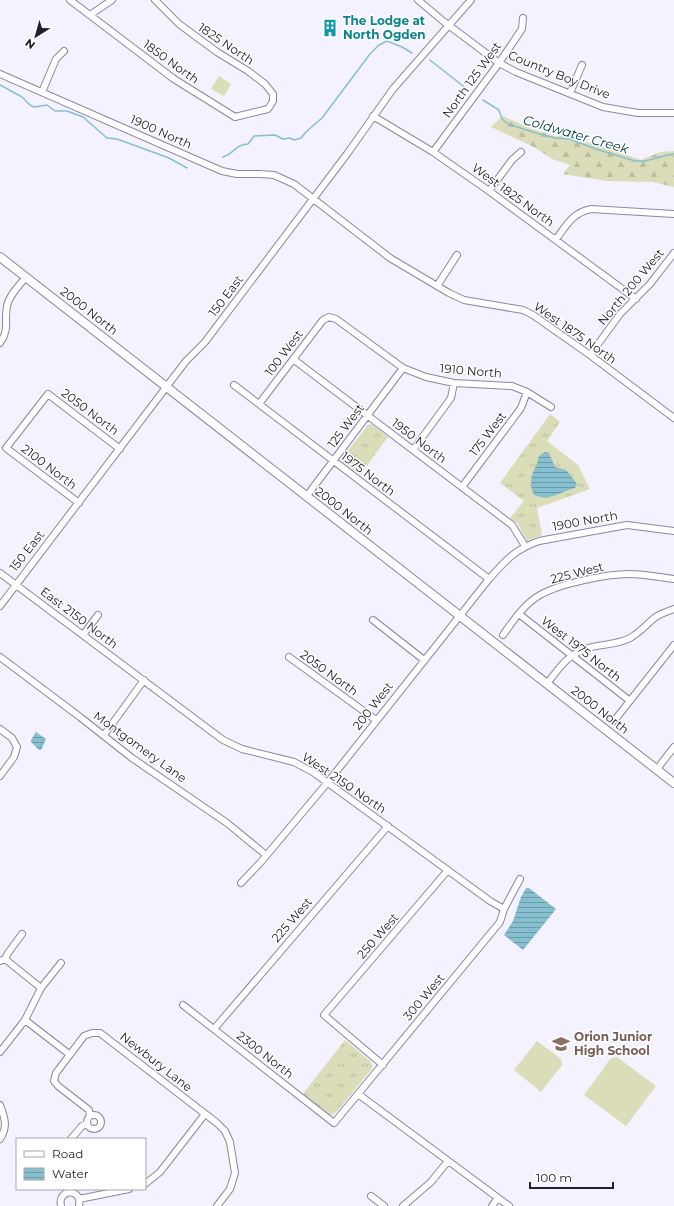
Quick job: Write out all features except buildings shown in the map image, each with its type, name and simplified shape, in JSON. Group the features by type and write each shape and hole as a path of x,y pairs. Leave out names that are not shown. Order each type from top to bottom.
{"street":[{"name":"1850 North","path":"70,0 174,79 235,117 268,109"},
{"path":"90,15 112,0"},
{"name":"1825 North","path":"155,0 179,24 216,52 248,71 265,84 273,94 273,101 268,109"},
{"name":"Country Boy Drive","path":"418,0 448,25 499,63 516,72 603,106 638,113 674,113"},
{"name":"150 East","path":"0,606 186,361 205,342 313,199 373,116 448,25 471,0"},
{"name":"North 125 West","path":"433,152 499,63 522,29 523,18"},
{"path":"42,92 56,59 64,51"},
{"path":"570,93 582,65"},
{"name":"1900 North","path":"0,74 222,170 236,174 274,175 283,178 294,184 313,199"},
{"name":"West 1825 North","path":"373,116 433,152 556,239 636,299"},
{"path":"489,191 512,160 521,152"},
{"name":"West 1875 North","path":"313,199 390,258 437,286 464,300 523,310 533,315 590,355 674,418"},
{"path":"556,239 573,217 586,210 591,209 674,214"},
{"name":"North 200 West","path":"590,355 620,314 650,284 674,253"},
{"path":"437,286 457,255"},
{"name":"2000 North","path":"0,257 674,783"},
{"path":"0,343 7,328 7,306 11,296 26,277"},
{"name":"100 West","path":"259,404 323,320 328,317"},
{"name":"1910 North","path":"328,317 336,319 403,368 426,377 454,383 512,386 527,392 551,407"},
{"name":"1950 North","path":"293,359 512,525 525,546"},
{"name":"125 West","path":"306,497 403,368"},
{"path":"413,450 451,398 454,383"},
{"name":"1975 North","path":"234,385 489,579"},
{"name":"175 West","path":"462,487 521,408 527,392"},
{"name":"2050 North","path":"6,448 48,394 120,449"},
{"name":"2100 North","path":"6,448 79,503"},
{"name":"1900 North","path":"525,546 539,541 627,525 674,531"},
{"name":"200 West","path":"241,883 328,782 489,579 508,558 525,546"},
{"name":"East 2150 North","path":"0,573 144,680"},
{"name":"225 West","path":"503,635 526,606 539,595 576,582 628,574 674,579"},
{"path":"547,684 563,663 572,655 587,648 612,644 632,637 653,618 661,613 674,609"},
{"name":"West 1975 North","path":"519,614 630,701"},
{"path":"83,635 98,615"},
{"path":"373,620 424,660"},
{"path":"614,721 674,645"},
{"name":"Montgomery Lane","path":"0,657 144,767 227,823 266,855"},
{"name":"2050 North","path":"289,657 376,720"},
{"path":"104,735 144,680"},
{"name":"West 2150 North","path":"144,680 223,740 242,749 294,762 313,772 490,901 504,909"},
{"path":"0,729 12,738 17,747 14,757 0,776"},
{"path":"657,769 674,748"},
{"name":"225 West","path":"214,1029 388,826"},
{"name":"250 West","path":"382,1065 324,1015 448,870"},
{"name":"300 West","path":"334,1123 500,922 504,909 520,879"},
{"path":"22,934 2,960 41,988"},
{"path":"0,1052 25,1020 41,988 61,963"},
{"name":"2300 North","path":"183,1005 334,1123"},
{"path":"25,1020 69,1054 56,1073 54,1081 58,1086 89,1110 90,1116 87,1119 86,1124 82,1126 72,1138"},
{"name":"Newbury Lane","path":"69,1054 84,1036 92,1033 100,1033 225,1131 230,1142 235,1173 230,1189 217,1206"},
{"path":"358,1094 509,1206"},
{"path":"0,1105 6,1121 3,1134 0,1139"},
{"path":"146,1183 160,1172 205,1114"},
{"path":"86,1124 93,1130 100,1126 101,1120 99,1117 95,1115 90,1116"},
{"path":"403,1206 431,1182 448,1162"},
{"path":"60,1205 61,1198 69,1191 75,1194 79,1203 125,1190"},
{"path":"371,1196 384,1206"},
{"path":"492,1206 498,1198"}],"green space":[{"path":"219,76 231,84 224,96 211,89"},
{"path":"503,116 529,128 555,136 569,136 641,160 661,152 674,151 674,187 653,182 607,181 563,174 570,165 552,159 534,147 491,127"},
{"path":"550,414 560,422 547,441 578,465 590,489 537,508 542,535 527,541 518,524 510,518 524,501 500,483"},
{"path":"371,424 388,437 360,475 342,462 342,458 368,425"},
{"path":"345,1040 370,1061 373,1066 337,1111 332,1115 325,1112 302,1095"},
{"path":"537,1041 561,1059 562,1065 541,1092 514,1070"},
{"path":"617,1057 656,1086 626,1126 584,1095 611,1058"}],"water":[{"path":"545,452 549,453 555,467 566,470 577,484 575,488 550,497 539,497 534,495 531,486 531,479 539,457"},
{"path":"36,732 46,739 41,750 39,750 31,742"},
{"path":"526,888 529,888 556,909 523,950 504,935 513,921 521,897"}],"waterway":[{"name":"Coldwater Creek","path":"223,157 237,147 248,144 254,136 275,135 283,139 290,138 294,140 301,138 322,118 370,54 379,45 387,41 412,53"},
{"name":"Coldwater Creek","path":"430,60 468,90"},
{"name":"Coldwater Creek","path":"0,85 22,97 34,107 47,105 55,111 67,111 83,117 107,138 117,139 169,158 187,168"},
{"name":"Coldwater Creek","path":"483,100 499,110 502,119 508,124 555,138 569,139 635,161 645,161 674,154"}],"place":[{"name":"The Lodge at North Ogden","path":"330,28"},
{"name":"Orion Junior High School","path":"561,1044"}]}
